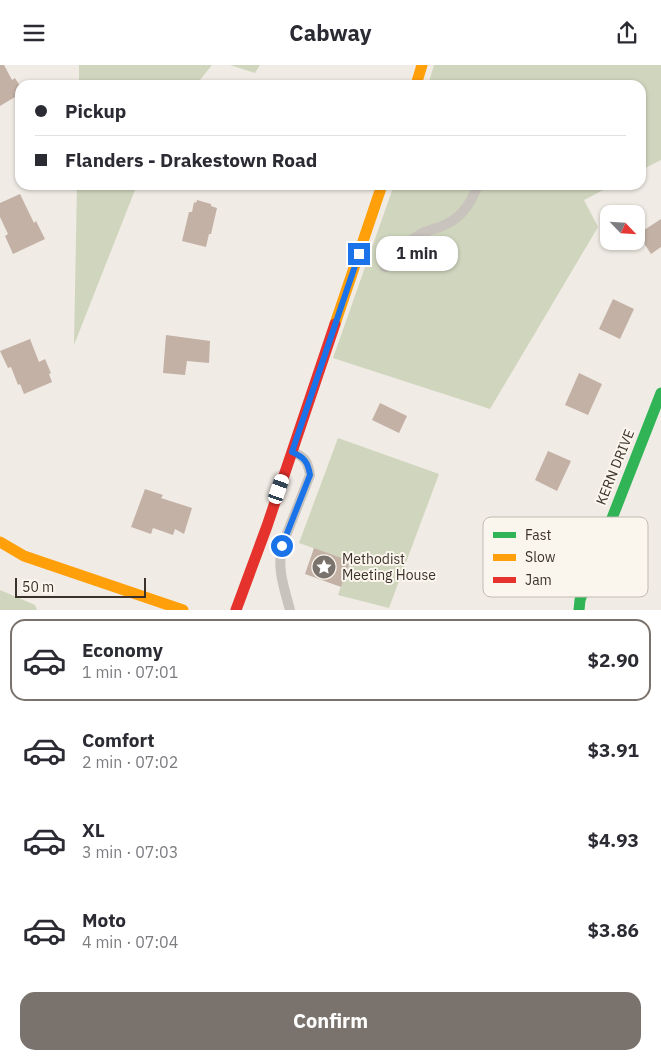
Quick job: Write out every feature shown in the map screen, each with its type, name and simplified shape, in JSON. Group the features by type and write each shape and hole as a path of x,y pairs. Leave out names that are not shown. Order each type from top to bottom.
{"street":[{"path":"418,80 422,65"},
{"path":"236,610 292,452 380,190"},
{"name":"KERN DRIVE","path":"612,517 661,393"},
{"path":"0,542 24,556 183,610"},
{"name":"KERN DRIVE","path":"578,610 581,597"}],"lane":[{"path":"385,267 399,250 417,236 454,221 468,207 476,190"},
{"path":"290,610 279,569 279,557 310,475 308,463 301,456 292,452"}],"green space":[{"path":"79,65 212,65 200,80 79,80"},
{"path":"230,65 260,65 255,73"},
{"path":"434,65 661,65 661,160 646,168 646,80 430,80"},
{"path":"77,190 135,190 74,345"},
{"path":"392,190 603,190 584,200 598,227 490,409 333,358"},
{"path":"338,438 439,474 389,608 338,595 350,561 299,543"},
{"path":"0,590 35,605 37,610 0,610"}],"building":[{"path":"0,65 4,65 12,80 15,78 16,80 15,97 0,106"},
{"path":"20,194 34,223 36,221 45,239 13,254 5,236 8,234 0,217 0,203"},
{"path":"197,200 217,208 206,247 182,241 189,212 192,212 194,202 196,203"},
{"path":"661,219 661,247 651,254 645,245 645,229"},
{"path":"613,299 634,309 620,339 599,329"},
{"path":"166,335 210,341 209,363 187,361 185,375 163,373"},
{"path":"30,339 39,362 45,359 51,373 49,374 52,382 24,394 20,384 18,385 11,367 8,368 0,351"},
{"path":"579,373 602,384 588,415 565,405"},
{"path":"380,403 407,416 399,433 372,420"},
{"path":"548,451 571,461 557,491 535,480"},
{"path":"145,489 163,495 161,498 192,508 184,534 175,529 173,535 153,528 151,534 131,527"},
{"path":"314,548 350,561 341,587 305,574"}],"traffic: fast":[{"path":"612,517 661,393"},
{"path":"579,610 581,597"}],"traffic: slow":[{"path":"418,80 422,65"},
{"path":"335,324 380,190"},
{"path":"0,542 24,556 183,610"}],"traffic: jam":[{"path":"236,610 267,526 335,324"}],"place":[{"name":"Methodist Meeting House","path":"324,567"}],"route":[{"path":"282,546 310,475 308,463 301,456 292,452 359,254"}]}
